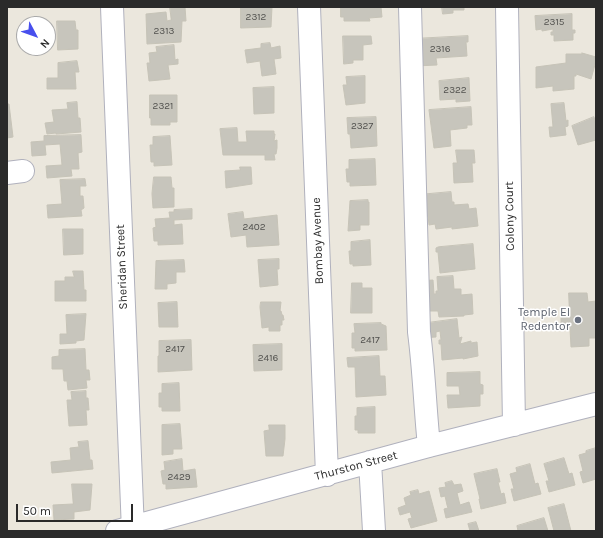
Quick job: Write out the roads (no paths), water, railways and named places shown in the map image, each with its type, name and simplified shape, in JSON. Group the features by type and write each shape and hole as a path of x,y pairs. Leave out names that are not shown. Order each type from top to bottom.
{"street":[{"name":"Sheridan Street","path":"112,7 128,530"},
{"name":"Bombay Avenue","path":"309,7 327,474"},
{"path":"410,7 419,332 423,363 425,409 429,446"},
{"name":"Colony Court","path":"507,7 514,424"},
{"name":"Thurston Street","path":"128,530 429,446 596,404"},
{"path":"370,462 374,531"}],"place":[{"name":"Temple El Redentor","path":"578,320"}]}
